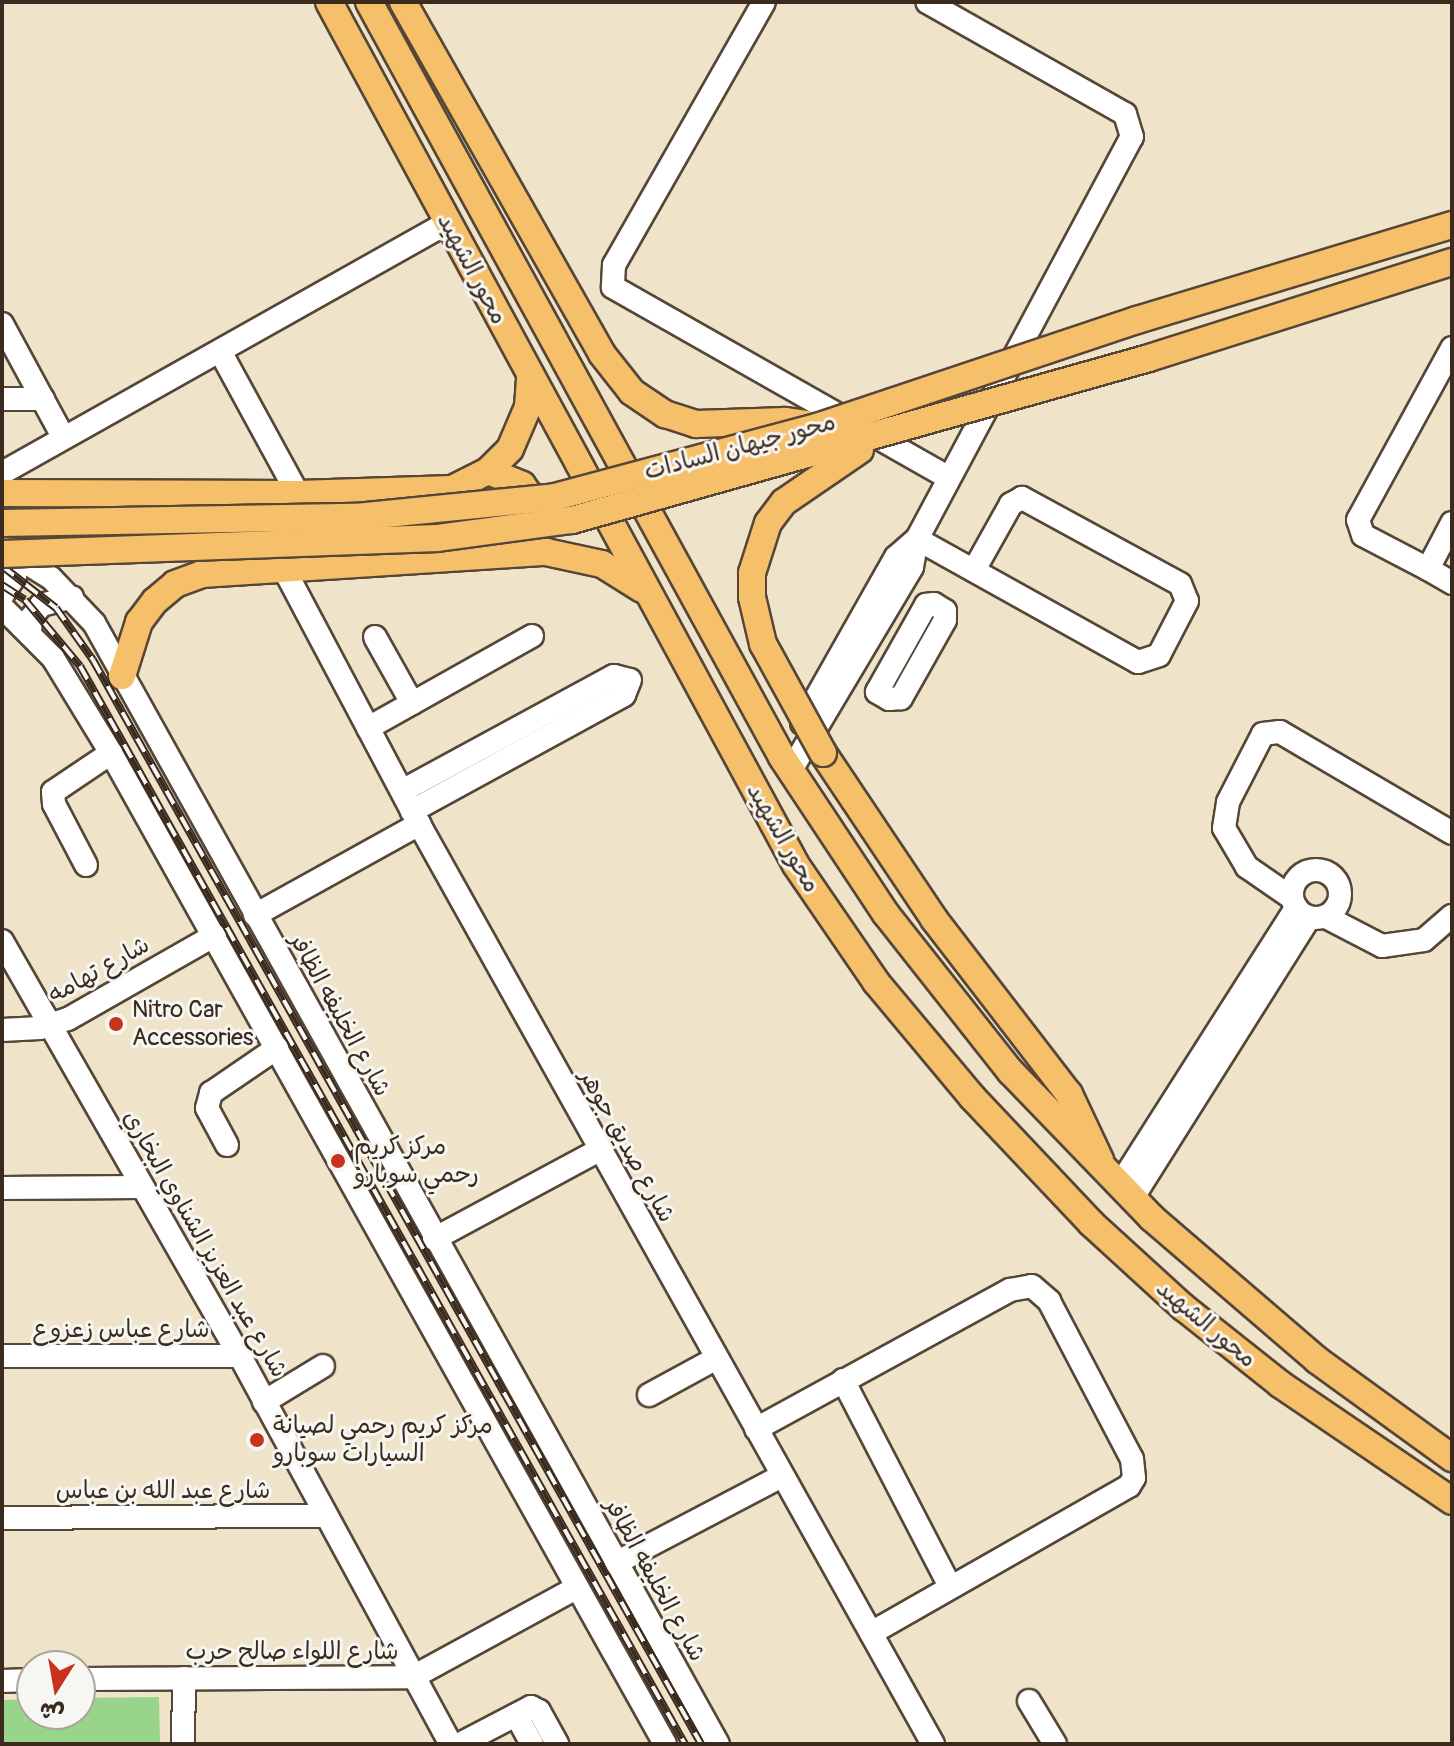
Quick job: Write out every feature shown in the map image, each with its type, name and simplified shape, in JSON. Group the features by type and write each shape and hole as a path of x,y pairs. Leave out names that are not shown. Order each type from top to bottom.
{"main road":[{"name":"محور الشهيد","path":"329,2 648,594 821,904 876,982 955,1078 1091,1223 1183,1307 1280,1384 1452,1501"},
{"name":"محور الشهيد","path":"369,2 787,764 926,968 1011,1072 1118,1185 1317,1360 1452,1458"},
{"path":"403,2 615,374 665,414 709,426 785,421 820,426"},
{"name":"محور جيهان السادات","path":"2,523 356,517 503,505 555,497 820,426 1137,320 1452,225"},
{"name":"محور جيهان السادات","path":"4,552 438,538 516,530 572,520 1149,358 1452,262"},
{"path":"2,493 439,491 488,471 518,436 528,407 530,377"},
{"path":"893,431 806,483 768,523 757,549 752,585 755,621 823,753 934,919 1069,1094 1118,1185"},
{"path":"488,471 512,478 531,494 547,528 546,552"},
{"path":"122,676 139,622 175,584 230,569 284,569 546,552 602,564 648,594"}],"street":[{"path":"764,2 614,265 613,287 949,478"},
{"path":"787,764 847,676 912,567 917,539 1134,129 1125,114 927,2"},
{"path":"2,473 221,353 447,223"},
{"path":"2,324 8,348 43,399 63,437"},
{"path":"1452,348 1358,520 1363,535 1452,583"},
{"path":"221,353 298,494"},
{"path":"2,399 43,399"},
{"path":"917,539 1138,662 1159,655 1187,601 1180,584 1022,498 1011,504 974,570"},
{"path":"1428,569 1452,523"},
{"path":"787,764 896,557 917,539"},
{"path":"2,596 15,576 4,552"},
{"name":"شارع الخليفه الظافر","path":"4,552 51,578 94,623 434,1239 718,1744"},
{"name":"شارع صديق جوهر","path":"284,569 411,809 599,1150 933,1744"},
{"path":"30,632 41,605 72,597"},
{"path":"2,607 53,658 111,753 665,1744"},
{"path":"368,728 532,636"},
{"path":"375,637 412,703"},
{"path":"847,676 877,692"},
{"path":"255,915 411,809 537,730"},
{"path":"1452,833 1280,732 1263,734 1228,802 1224,828 1247,867 1306,910 1382,946 1424,940 1452,916"},
{"path":"86,865 54,804 53,792 111,753"},
{"path":"1118,1185 1306,910"},
{"name":"شارع تهامه","path":"2,1030 51,1025 215,935"},
{"name":"شارع عبد العزيز الشناوي البخاري","path":"2,941 140,1187 240,1356 451,1744"},
{"path":"227,1145 207,1108 211,1093 277,1048"},
{"path":"434,1239 599,1150"},
{"path":"2,1188 140,1187"},
{"path":"756,1429 1010,1290 1032,1286 1049,1301 1132,1459 1134,1478 1129,1486 871,1633"},
{"name":"شارع عباس زعزوع","path":"2,1356 240,1356"},
{"path":"649,1395 717,1358"},
{"path":"264,1402 323,1366"},
{"path":"843,1380 950,1586"},
{"path":"616,1563 782,1476"},
{"name":"شارع عبد الله بن عباس","path":"2,1518 325,1516"},
{"name":"شارع اللواء صالح حرب","path":"96,1679 413,1677 576,1588"},
{"path":"183,1744 184,1678"},
{"path":"1029,1701 1055,1744"},
{"path":"460,1744 535,1708 557,1744"},
{"path":"516,1715 532,1744"}],"green space":[{"path":"159,1697 160,1744 2,1744 2,1700 16,1700 16,1730 96,1730 96,1698"}],"railway":[{"path":"2,566 56,608 93,660 701,1744"},
{"path":"2,585 25,600 80,666 685,1744"}],"place":[{"name":"Nitro Car Accessories","path":"116,1024"},
{"name":"مركز كريم رحمي سوبارو","path":"338,1161"},
{"name":"مركز كريم رحمي لصيانة السيارات سوبارو","path":"257,1440"}]}
